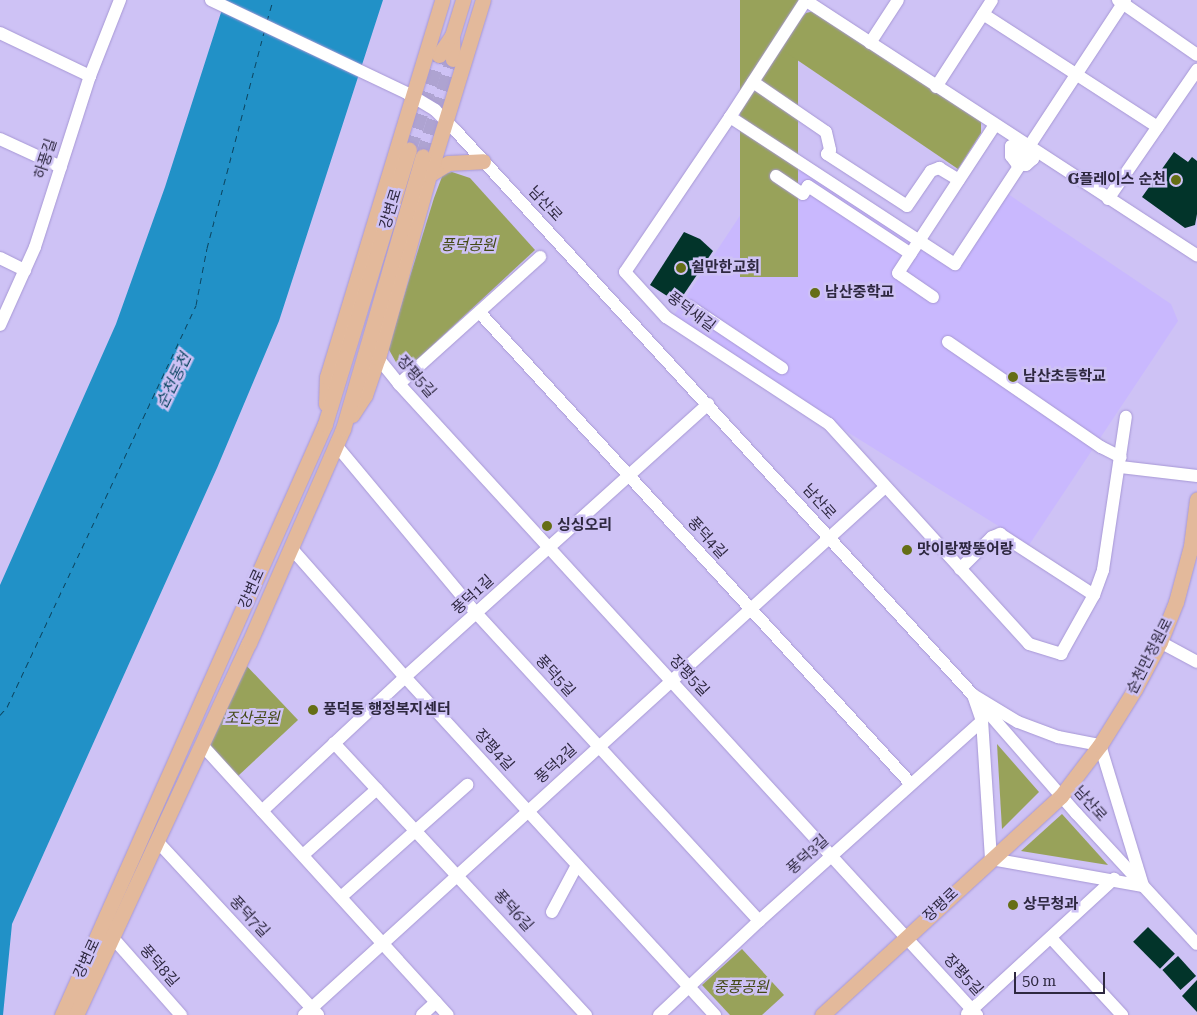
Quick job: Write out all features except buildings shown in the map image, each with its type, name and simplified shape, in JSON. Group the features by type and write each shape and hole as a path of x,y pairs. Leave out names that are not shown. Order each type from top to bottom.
{"main road":[{"path":"325,424 327,377 410,95 442,0"},
{"path":"446,57 463,0"},
{"path":"342,429 365,395 378,358 429,175 483,0"},
{"name":"강변로","path":"62,1015 325,424 416,153 342,429 336,445 292,549 76,1015"},
{"path":"429,175 448,163 483,161"},
{"name":"순천만정원로","path":"1061,796 1100,745 1135,689 1160,642 1184,578 1197,499"},
{"name":"장평로","path":"822,1015 990,859 1061,796"}],"street":[{"name":"하풍길","path":"0,326 35,247 90,76 120,0"},
{"name":"남산로","path":"212,0 410,95 434,110 708,404 1197,944"},
{"name":"풍덕새길","path":"1126,417 1103,570 1094,595 1061,654 1028,644 829,424 666,317 625,272 730,117 806,0 995,125 1024,155 1108,199 1197,256"},
{"path":"870,43 898,0"},
{"path":"936,87 992,0"},
{"path":"730,117 955,264 1122,1 1197,55"},
{"path":"983,14 1158,127"},
{"path":"0,34 90,76"},
{"path":"1108,199 1197,70"},
{"path":"753,82 826,132 830,150 827,154 907,206 931,171 939,168 959,180"},
{"path":"933,297 898,273 995,125"},
{"path":"0,139 61,167"},
{"path":"776,176 803,194 808,186 911,254"},
{"path":"399,384 480,314 540,257"},
{"path":"0,258 25,270"},
{"path":"689,306 782,368"},
{"name":"풍덕4길","path":"480,314 911,784"},
{"path":"711,347 723,328"},
{"path":"948,342 1120,462 1197,476"},
{"name":"장평5길","path":"378,358 399,384 907,937 972,1013"},
{"name":"풍덕1길","path":"262,811 405,677 708,404"},
{"name":"풍덕5길","path":"336,445 477,614 759,921"},
{"name":"풍덕2길","path":"311,1013 458,875 885,487"},
{"path":"960,569 992,537 1000,534 1094,595"},
{"name":"장평4길","path":"292,549 405,677 715,1015"},
{"path":"1160,642 1197,662"},
{"path":"973,695 982,721 990,859 1114,879 1143,886"},
{"path":"973,695 1018,722 1058,737 1100,745 1143,886"},
{"name":"풍덕3길","path":"659,1015 759,921 982,721"},
{"name":"풍덕6길","path":"334,743 586,1015"},
{"path":"202,745 448,1015"},
{"path":"341,898 467,786"},
{"path":"303,856 377,789"},
{"name":"풍덕7길","path":"157,841 311,1013"},
{"path":"552,912 578,865"},
{"path":"972,1013 1114,879"},
{"name":"풍덕8길","path":"113,938 181,1015"},
{"path":"1051,938 1122,1015"},
{"path":"422,1015 436,1002"}],"shaded area":[{"path":"781,154 956,270 1008,194 1171,304 1178,321 1029,545 849,433 674,315"}],"green space":[{"path":"740,0 798,0 798,277 740,277"},
{"path":"814,11 981,121 981,133 958,169 781,49 800,19 806,13"},
{"name":"풍덕공원","path":"452,172 470,178 535,250 407,369 397,364 388,348 434,198 443,174"},
{"name":"조산공원","path":"243,662 298,720 238,776 207,743"},
{"path":"997,744 1039,792 1002,829"},
{"path":"1062,814 1108,865 1021,851"},
{"name":"중풍공원","path":"742,949 784,995 762,1015 730,1015 702,985"}],"water":[{"name":"순천동천","path":"225,0 383,0 279,321 217,468 12,924 3,1015 0,1015 0,585 116,324 165,187"}],"ferry route":[{"path":"267,21 273,0"},
{"path":"0,715 7,707 196,305 207,248 264,32"}],"tunnel":[{"path":"409,150 439,55"},
{"path":"423,156 453,59"}],"place":[{"name":"G플레이스 순천","path":"1176,180"},
{"name":"쉴만한교회","path":"681,268"},
{"name":"남산중학교","path":"815,293"},
{"name":"남산초등학교","path":"1013,377"},
{"name":"싱싱오리","path":"547,526"},
{"name":"맛이랑짱뚱어랑","path":"907,550"},
{"name":"풍덕동 행정복지센터","path":"313,710"},
{"name":"상무청과","path":"1013,905"}]}
